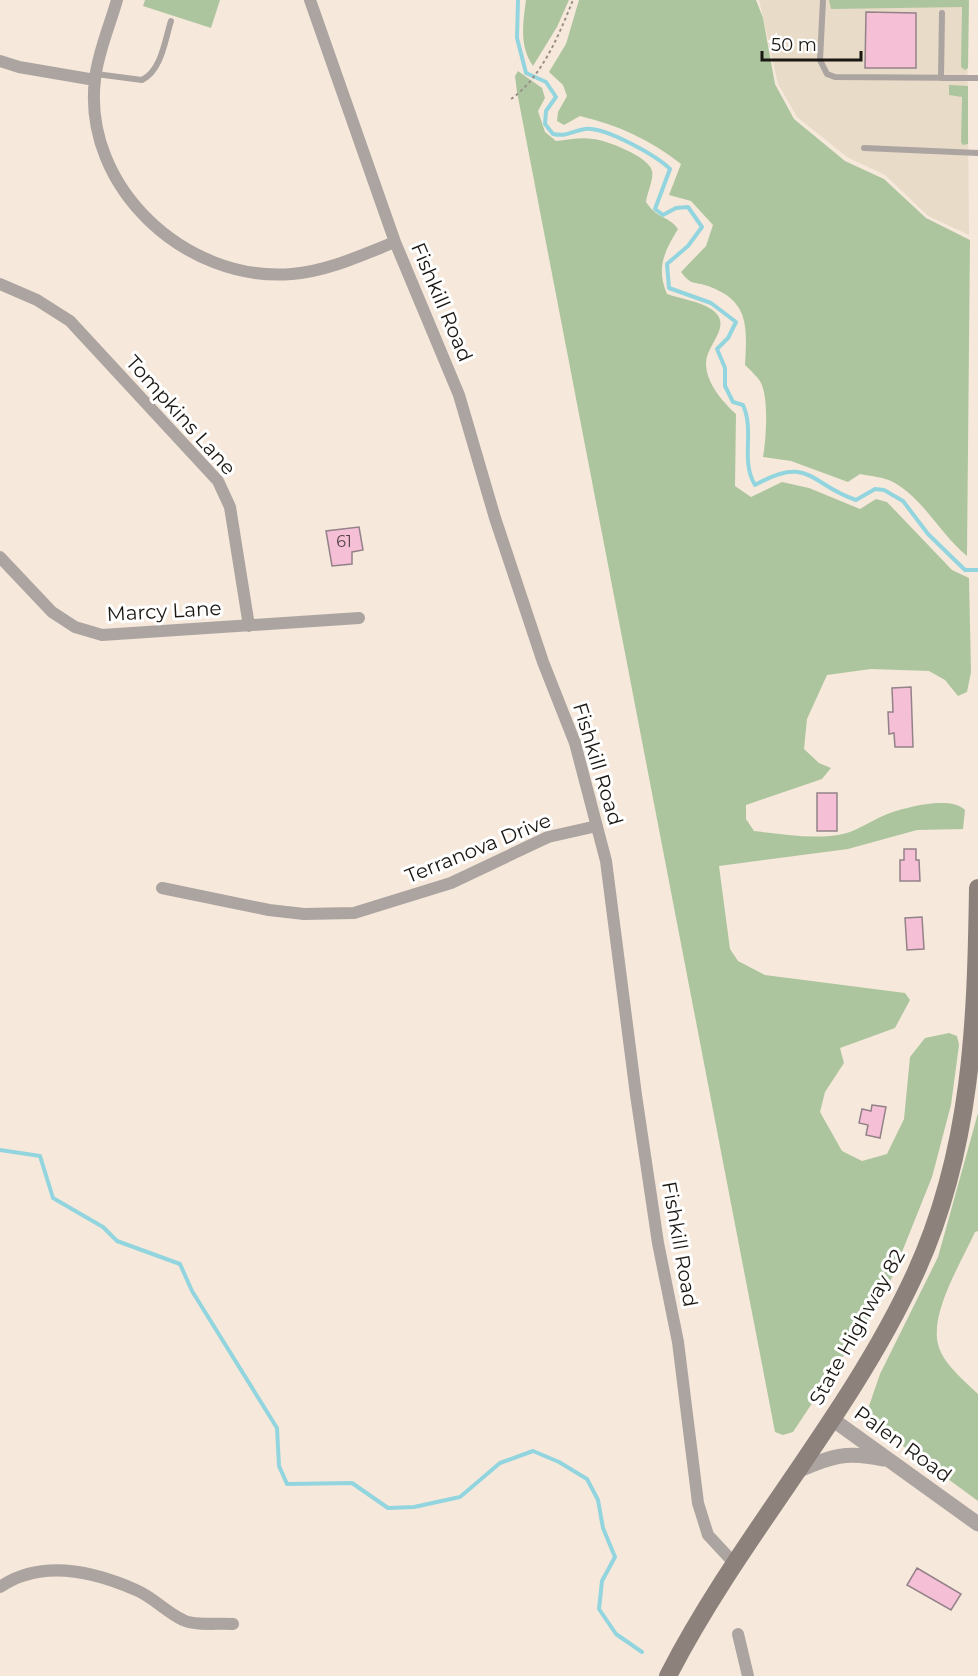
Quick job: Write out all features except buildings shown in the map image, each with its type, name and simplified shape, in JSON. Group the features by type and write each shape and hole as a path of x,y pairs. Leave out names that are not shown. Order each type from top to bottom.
{"main road":[{"name":"State Highway 82","path":"668,1676 734,1563 832,1419 915,1273 957,1153 968,1091 975,1024 978,888"}],"street":[{"path":"117,0 95,77 99,132 111,169 153,226 184,250 219,264 255,272 291,274 336,266 395,242"},
{"name":"Fishkill Road","path":"309,0 395,242 459,395 517,585 543,662 575,742 606,861 636,1095 658,1243 678,1342 698,1503 708,1535 734,1563"},
{"path":"0,61 19,67 95,77"},
{"name":"Tompkins Lane","path":"0,284 37,300 70,321 218,481 230,507 249,626"},
{"name":"Marcy Lane","path":"0,557 52,612 75,627 102,635 359,618"},
{"name":"Terranova Drive","path":"162,888 269,910 304,914 354,913 451,883 548,837 597,826"},
{"name":"Palen Road","path":"832,1419 978,1524"},
{"path":"797,1471 837,1455 857,1453 890,1461"},
{"path":"0,1587 34,1572 53,1568 80,1572 136,1590 184,1621 233,1624"},
{"path":"738,1634 748,1676"}],"lane":[{"path":"823,0 820,60 827,74 835,77 978,78"},
{"path":"941,78 942,13"},
{"path":"95,77 142,80 148,77 157,66 171,21"},
{"path":"864,148 978,153"}],"path":[{"path":"511,99 530,83 560,34 573,0"}],"shaded area":[{"path":"759,0 967,0 969,235 928,216 885,175 847,157 797,117 778,84"}],"green space":[{"path":"145,0 220,0 211,28 143,6"},
{"path":"526,0 569,0 557,27 533,66 524,42"},
{"path":"579,0 756,0 763,18 775,84 794,119 845,161 884,179 926,218 970,240 967,556 948,538 914,498 893,482 860,474 848,482 791,461 763,457 766,430 764,390 760,381 745,365 746,339 743,317 732,299 708,286 690,281 681,272 706,246 713,225 691,201 669,195 681,164 634,134 608,124 580,116 564,125 557,121 558,112 567,96 563,85 549,72 566,44"},
{"path":"829,0 969,0 968,68 965,70 961,67 962,7 831,9"},
{"path":"518,71 542,88 545,98 538,111 545,132 556,141 584,138 599,140 636,155 644,160 652,171 646,202 650,208 678,229 663,260 662,276 667,294 706,306 718,315 720,322 718,335 707,356 706,363 712,384 720,397 736,414 735,486 751,497 782,482 809,488 860,509 876,499 887,502 952,570 969,578 971,672 967,692 958,696 945,680 929,671 871,669 827,675 807,719 804,749 819,763 831,768 822,779 746,805 746,819 754,831 785,835 844,834 893,812 938,803 949,803 965,810 963,829 917,830 848,849 719,866 730,949 738,961 765,975 905,993 910,1000 895,1028 840,1048 844,1063 825,1092 820,1112 842,1151 862,1161 887,1154 904,1119 910,1057 925,1038 949,1033 957,1036 959,1045 951,1105 932,1177 886,1292 793,1432 783,1435 775,1432 517,92 515,76"},
{"path":"949,85 968,86 968,144 963,145 961,142 962,97 949,95"},
{"path":"978,1113 978,1231 975,1232 949,1287 943,1302 937,1331 938,1344 944,1358 978,1394 978,1501 877,1427 869,1406 880,1374 938,1257"}],"waterway":[{"path":"518,0 517,38 526,73 546,82 556,97 546,111 545,124 553,134 563,135 594,129 630,143 654,157 670,169 655,209 663,215 676,208 688,207 702,227 688,246 667,264 669,288 711,303 736,322 728,338 717,349 725,368 725,386 733,402 743,405 746,415 748,466 755,485 773,476 799,472 856,500 875,489 884,490 903,501 928,534 965,570 978,570"},
{"path":"0,1150 40,1156 53,1198 103,1227 117,1241 180,1264 192,1291 277,1428 279,1466 287,1484 352,1483 388,1508 414,1507 460,1497 500,1463 533,1451 559,1462 587,1479 598,1500 603,1528 615,1557 602,1581 599,1609 616,1634 642,1652"}]}
